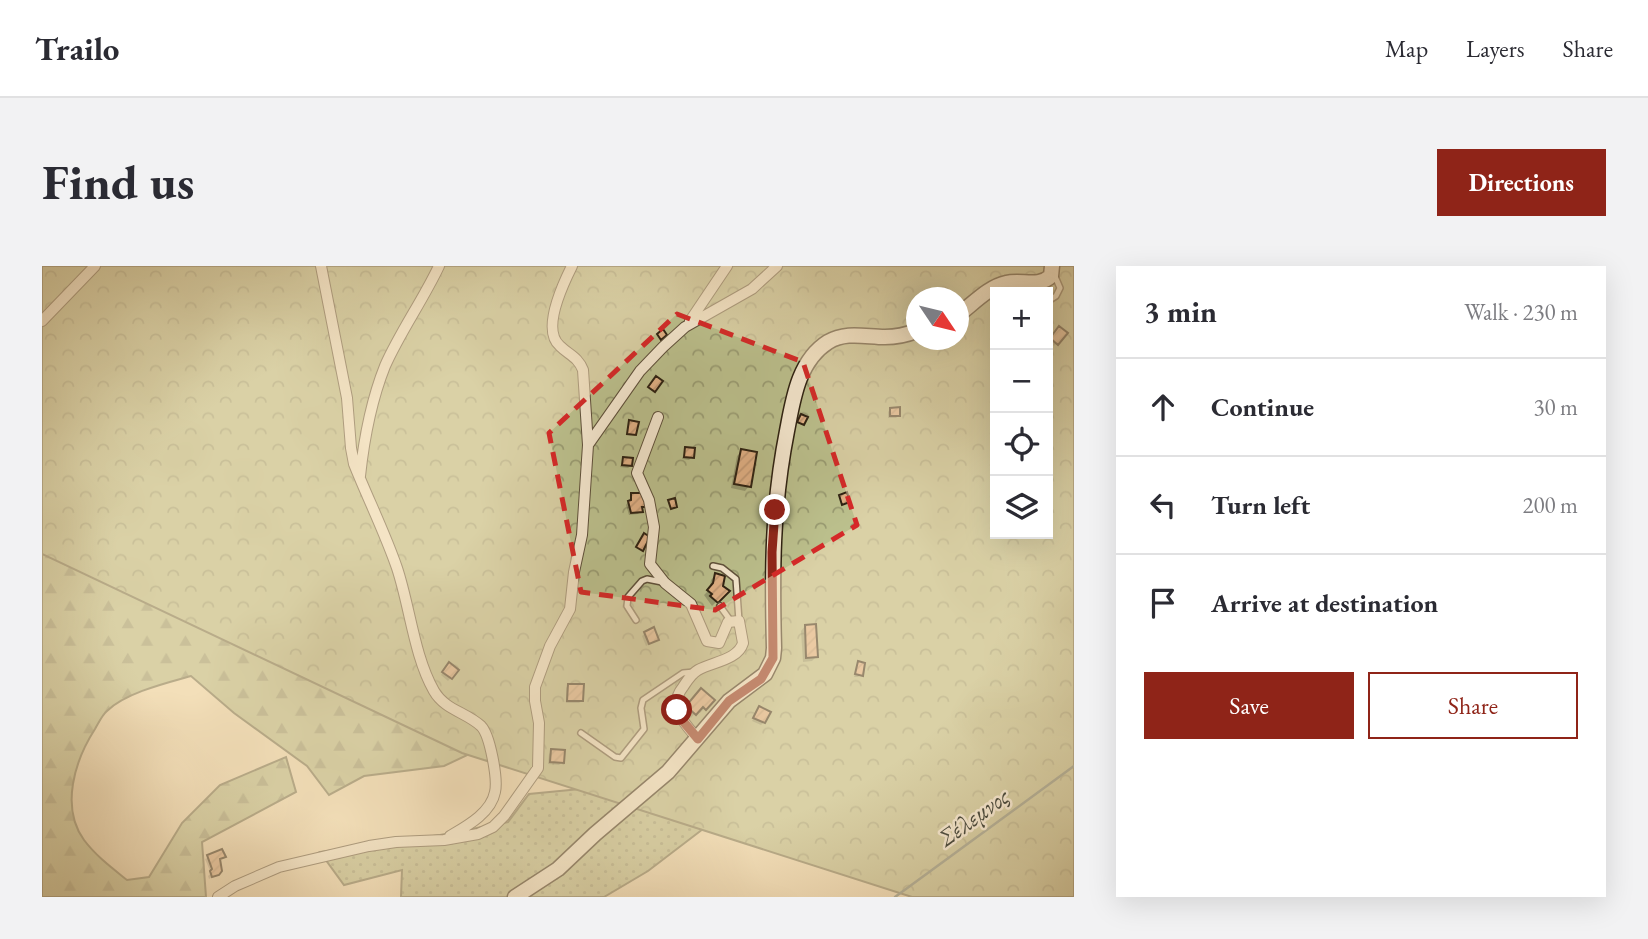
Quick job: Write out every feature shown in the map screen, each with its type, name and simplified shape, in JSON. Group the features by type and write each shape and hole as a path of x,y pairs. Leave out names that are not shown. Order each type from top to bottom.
{"main road":[{"path":"969,307 1001,285 1012,282 1042,283 1051,276 1052,268"},
{"path":"514,897 558,869 668,772 729,701 761,679 773,658 772,552 778,477 794,398 807,364 829,342 840,337 893,337 906,334"}],"street":[{"path":"42,321 95,266"},
{"path":"321,266 345,386 351,448 360,478 396,566 426,673 435,691 449,707 484,729 491,752 495,784 493,799 480,816 444,840"},
{"path":"360,478 365,433 384,368 439,266"},
{"path":"218,897 235,886 279,867 382,844 444,840 478,834 493,827 504,816 538,768 539,723 535,687 550,646 570,609 573,572 582,535 588,445 583,370 578,360 558,345 552,333 559,295 572,266"},
{"path":"588,445 640,372 685,327 727,266"},
{"path":"685,327 741,296 778,266"},
{"path":"658,418 638,473 649,500 654,527 650,564 665,583 691,604 709,643 721,641 735,621"},
{"path":"698,739 682,720 676,703 679,691 694,672 740,651 743,643 735,621"}],"lane":[{"path":"1052,268 1060,288 1053,298"},
{"path":"713,566 722,568 736,579 735,621"},
{"path":"636,620 626,601 636,586 647,579 665,583"},
{"path":"720,606 735,621"},
{"path":"581,733 615,757 621,758 644,729 641,708 643,700 683,673 694,672"}],"highlighted area":[{"path":"677,314 803,362 857,525 715,610 581,592 549,433"}],"green space":[{"path":"42,266 478,750 444,766 364,776 329,795 307,766 234,713 191,676 146,689 124,699 105,713 88,741 76,769 72,799 77,827 84,840 99,857 127,880 149,877 182,823 220,785 286,757 296,792 202,842 206,897 42,897"},
{"path":"42,266 1074,266 1074,897 912,897 462,753 42,554"},
{"path":"601,787 720,816 648,871 604,897 401,897 402,870 344,885 320,852 440,835 508,822 529,794"}],"building":[{"path":"1059,326 1068,333 1058,345 1053,341 1053,334"},
{"path":"663,329 667,335 661,340 657,334"},
{"path":"656,376 663,381 655,392 648,387"},
{"path":"900,407 900,416 890,416 890,408"},
{"path":"801,414 808,417 804,425 797,422"},
{"path":"629,420 639,422 636,435 627,434"},
{"path":"685,447 695,448 694,458 684,457"},
{"path":"741,449 757,452 751,487 734,484"},
{"path":"623,457 633,458 632,466 622,465"},
{"path":"847,492 850,502 842,505 839,495"},
{"path":"631,493 643,493 647,507 642,507 643,512 631,513 628,501 631,500"},
{"path":"675,498 677,507 671,509 668,500"},
{"path":"644,533 650,537 643,551 636,547"},
{"path":"715,573 725,576 723,586 730,591 718,603 707,590 713,583"},
{"path":"816,624 818,657 806,658 805,625"},
{"path":"654,627 659,640 649,644 644,632"},
{"path":"858,661 865,663 863,676 855,674"},
{"path":"449,662 459,670 452,679 442,672"},
{"path":"568,684 584,684 583,701 567,701"},
{"path":"701,688 715,700 706,710 703,707 696,715 686,706"},
{"path":"759,706 771,712 765,723 753,718"},
{"path":"551,749 565,750 564,763 550,762"},
{"path":"222,849 226,857 220,859 222,871 212,877 207,855"}],"waterway":[{"name":"Σέλεμνος","path":"895,897 1074,766"}],"route":[{"path":"677,710 698,739 729,701 761,679 770,666 774,648 772,552 775,510"}]}
